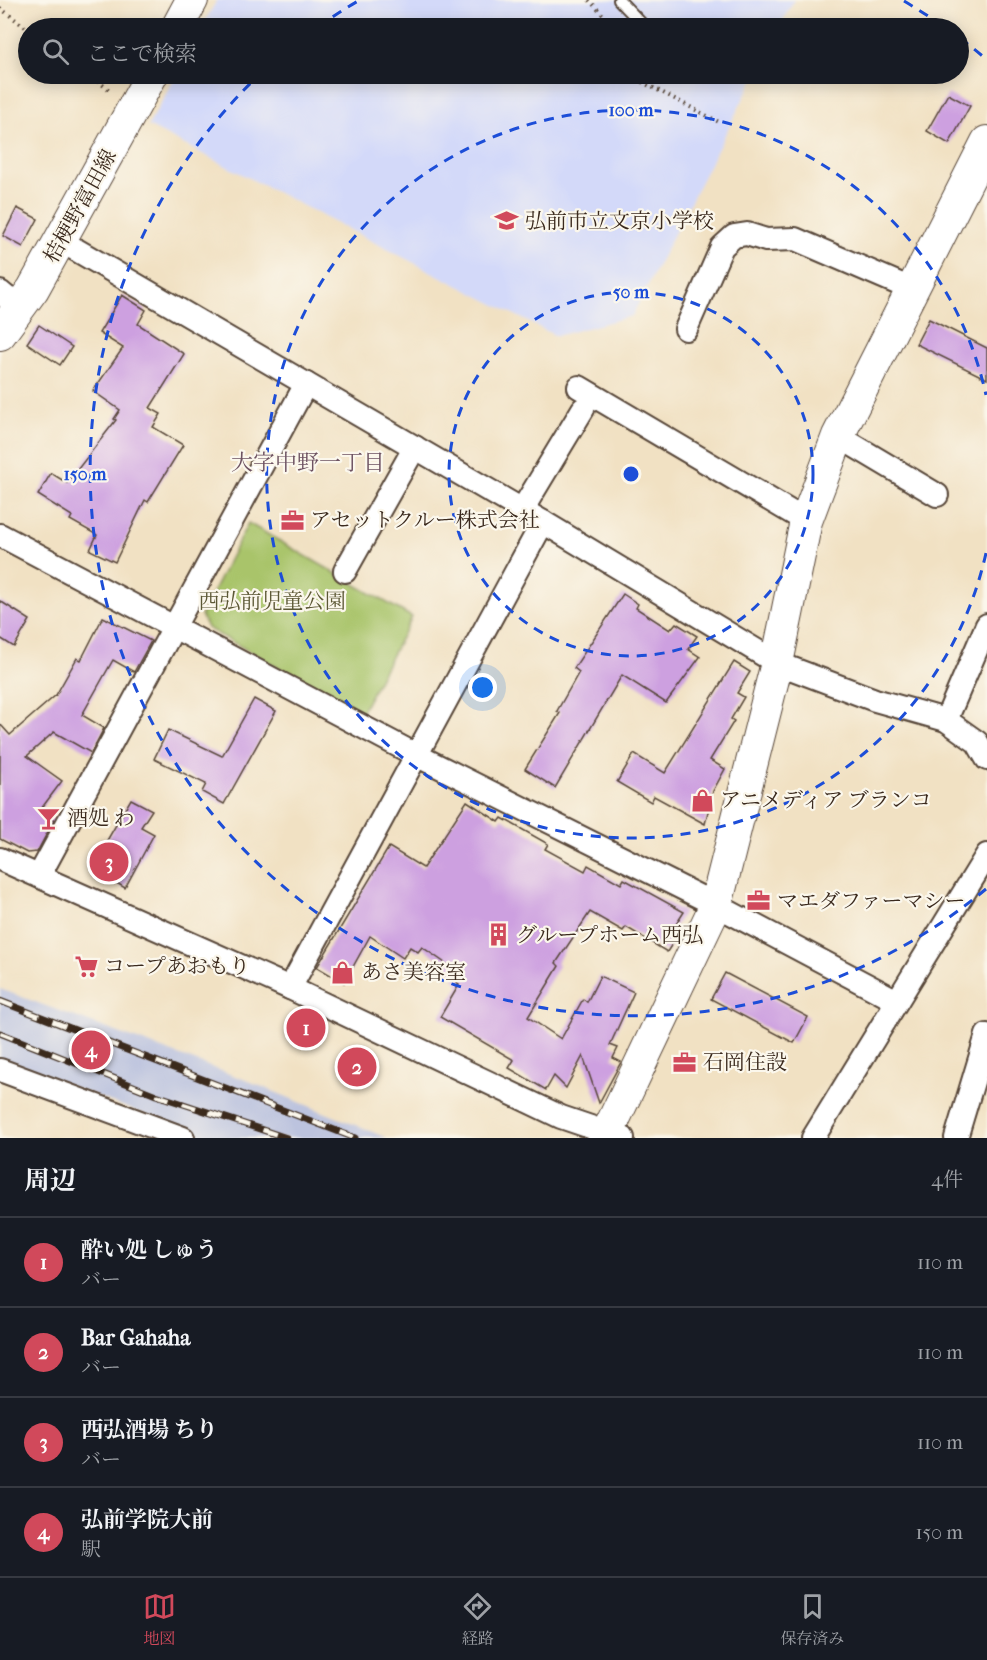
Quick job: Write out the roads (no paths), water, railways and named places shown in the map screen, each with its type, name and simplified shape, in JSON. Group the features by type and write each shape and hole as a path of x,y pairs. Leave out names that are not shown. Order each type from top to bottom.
{"street":[{"path":"182,18 192,0"},
{"name":"桔梗野富田線","path":"0,333 10,300 33,289 147,84"},
{"path":"0,859 290,988 561,1117 612,1136 716,905 777,663 806,521 838,436 987,142"},
{"path":"686,329 722,247 734,236 747,234 766,240 795,239 911,289"},
{"path":"61,241 543,522 777,663 875,700 946,720 977,742 987,759"},
{"path":"39,876 306,384"},
{"path":"522,510 581,398 806,521"},
{"path":"838,436 937,495"},
{"path":"345,571 415,447"},
{"path":"290,988 543,522"},
{"path":"0,536 416,756 716,905 897,1001"},
{"path":"946,720 987,625"},
{"path":"813,1138 987,855"},
{"path":"956,1138 987,1035"},
{"path":"0,1070 183,1138"}],"lane":[{"path":"619,0 636,18"}],"railway":[{"path":"0,1001 355,1138"},
{"path":"0,1033 156,1095 287,1138"}],"place":[{"name":"弘前市立文京小学校","path":"507,221"},
{"name":"アセットクルー株式会社","path":"292,520"},
{"name":"アニメディア ブランコ","path":"702,800"},
{"name":"酒処 わ","path":"49,818"},
{"name":"西弘酒場 ちり","path":"109,862"},
{"name":"マエダファーマシー","path":"759,901"},
{"name":"グループホーム西弘","path":"498,935"},
{"name":"コープあおもり","path":"86,966"},
{"name":"あさ美容室","path":"343,972"},
{"name":"酔い処 しゅう","path":"306,1028"},
{"name":"弘前学院大前","path":"91,1050"},
{"name":"石岡住設","path":"685,1062"},
{"name":"Bar Gahaha","path":"357,1067"}],"district":[{"name":"大字中野一丁目","path":"308,462"}],"park label":[{"name":"西弘前児童公園","path":"272,601"}]}
